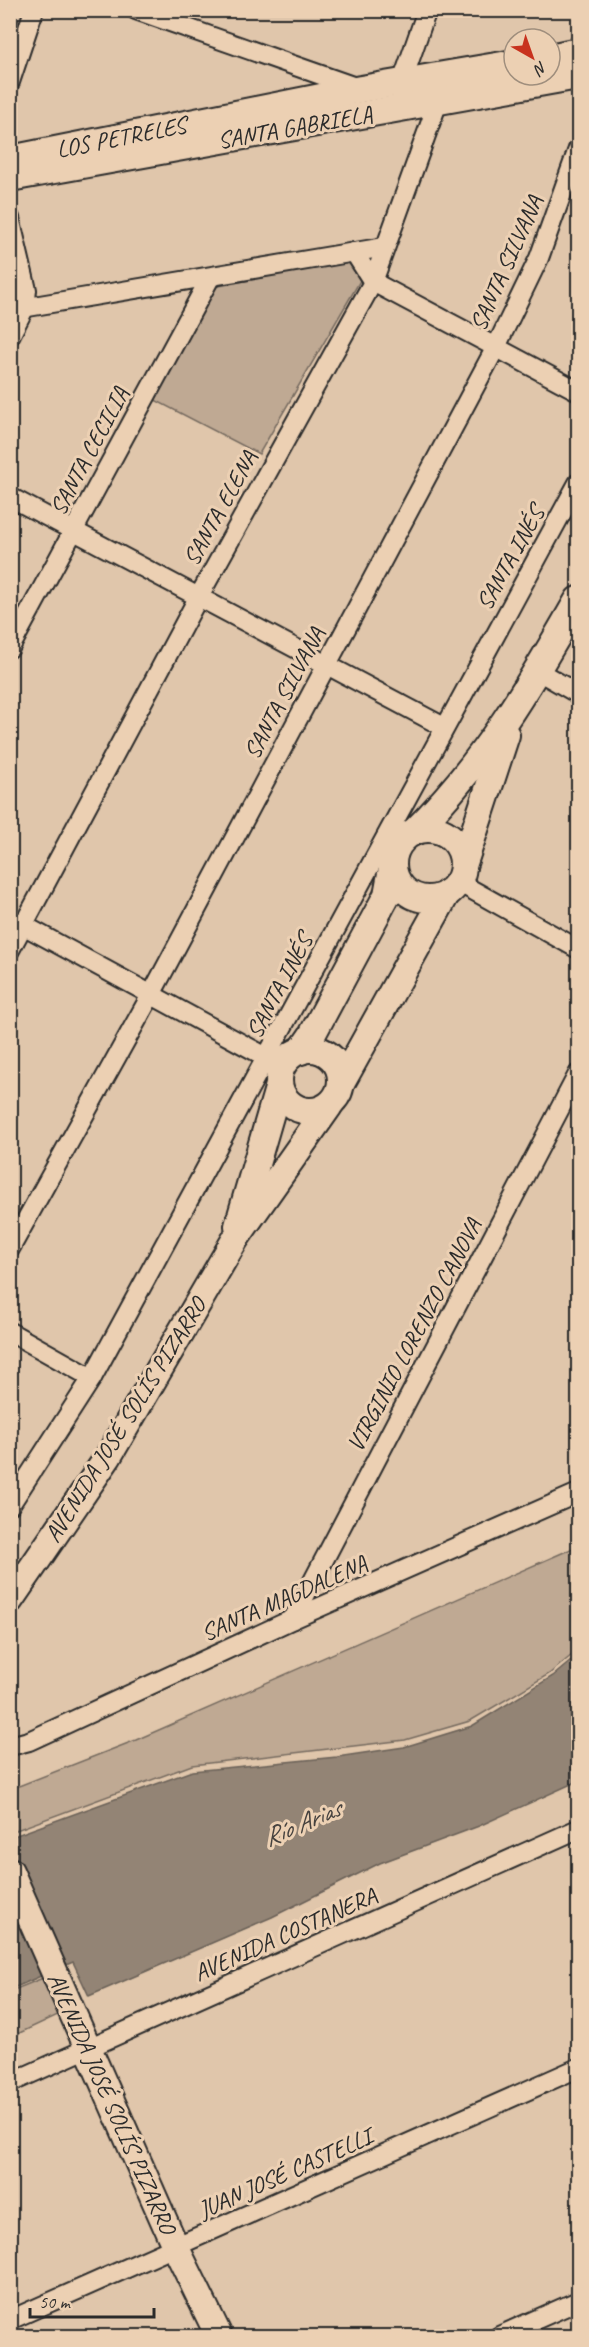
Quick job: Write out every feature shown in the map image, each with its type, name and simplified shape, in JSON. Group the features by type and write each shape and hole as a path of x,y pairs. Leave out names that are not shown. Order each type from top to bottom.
{"main road":[{"path":"562,55 579,51"},
{"name":"LOS PETRELES","path":"10,159 402,82 437,90 502,67"},
{"name":"SANTA GABRIELA","path":"10,178 405,108 437,90 579,76"},
{"name":"AVENIDA JOSÉ SOLÍS PIZARRO","path":"236,1238 284,1064 312,1035 387,895 394,846 472,769 514,711 579,600"},
{"name":"AVENIDA JOSÉ SOLÍS PIZARRO","path":"10,1600 108,1457 236,1238 340,1091 342,1082 456,880 514,711"},
{"path":"431,829 448,835 462,854 456,880 426,899 406,891 394,873 394,846 431,829"},
{"path":"329,1106 319,1111 298,1110 282,1095 284,1064 321,1051 329,1055 341,1072 342,1082"},
{"name":"AVENIDA JOSÉ SOLÍS PIZARRO","path":"10,1871 176,2248 218,2336"}],"street":[{"path":"10,82 34,10"},
{"path":"136,10 361,89"},
{"path":"405,108 402,82 427,10"},
{"name":"SANTA ELENA","path":"10,950 17,921 373,282 437,90"},
{"name":"SANTA SILVANA","path":"10,1249 152,993 496,347 539,258 579,149"},
{"path":"10,218 27,290 18,308 10,336"},
{"path":"18,308 210,278 385,247"},
{"path":"354,252 373,282 579,391"},
{"name":"SANTA CECILIA","path":"10,648 210,278"},
{"name":"SANTA INÉS","path":"10,1505 92,1378 284,1064 394,846 444,727 579,483"},
{"path":"10,497 444,727"},
{"path":"538,671 579,694"},
{"path":"456,880 579,949"},
{"path":"17,921 284,1064"},
{"name":"VIRGINIO LORENZO CANOVA","path":"293,1619 579,1074"},
{"path":"10,1332 92,1378"},
{"name":"SANTA MAGDALENA","path":"10,1746 29,1741 293,1619 579,1493"},
{"name":"AVENIDA COSTANERA","path":"10,2083 579,1829"},
{"name":"JUAN JOSÉ CASTELLI","path":"10,2320 579,2068"},
{"path":"499,2337 579,2301"}],"shaded area":[{"path":"351,260 361,279 259,454 153,399 214,287"},
{"path":"578,1546 578,1650 549,1674 470,1721 405,1740 192,1765 11,1832 11,1789 136,1740"},
{"path":"43,1978 60,2014 11,2037 11,1991"}],"water":[{"name":"Río Arias","path":"578,1655 578,1781 479,1826 380,1863 272,1917 89,1996 73,1962 11,1989 11,1837 192,1771 337,1757 404,1747 472,1726 553,1676"}]}
